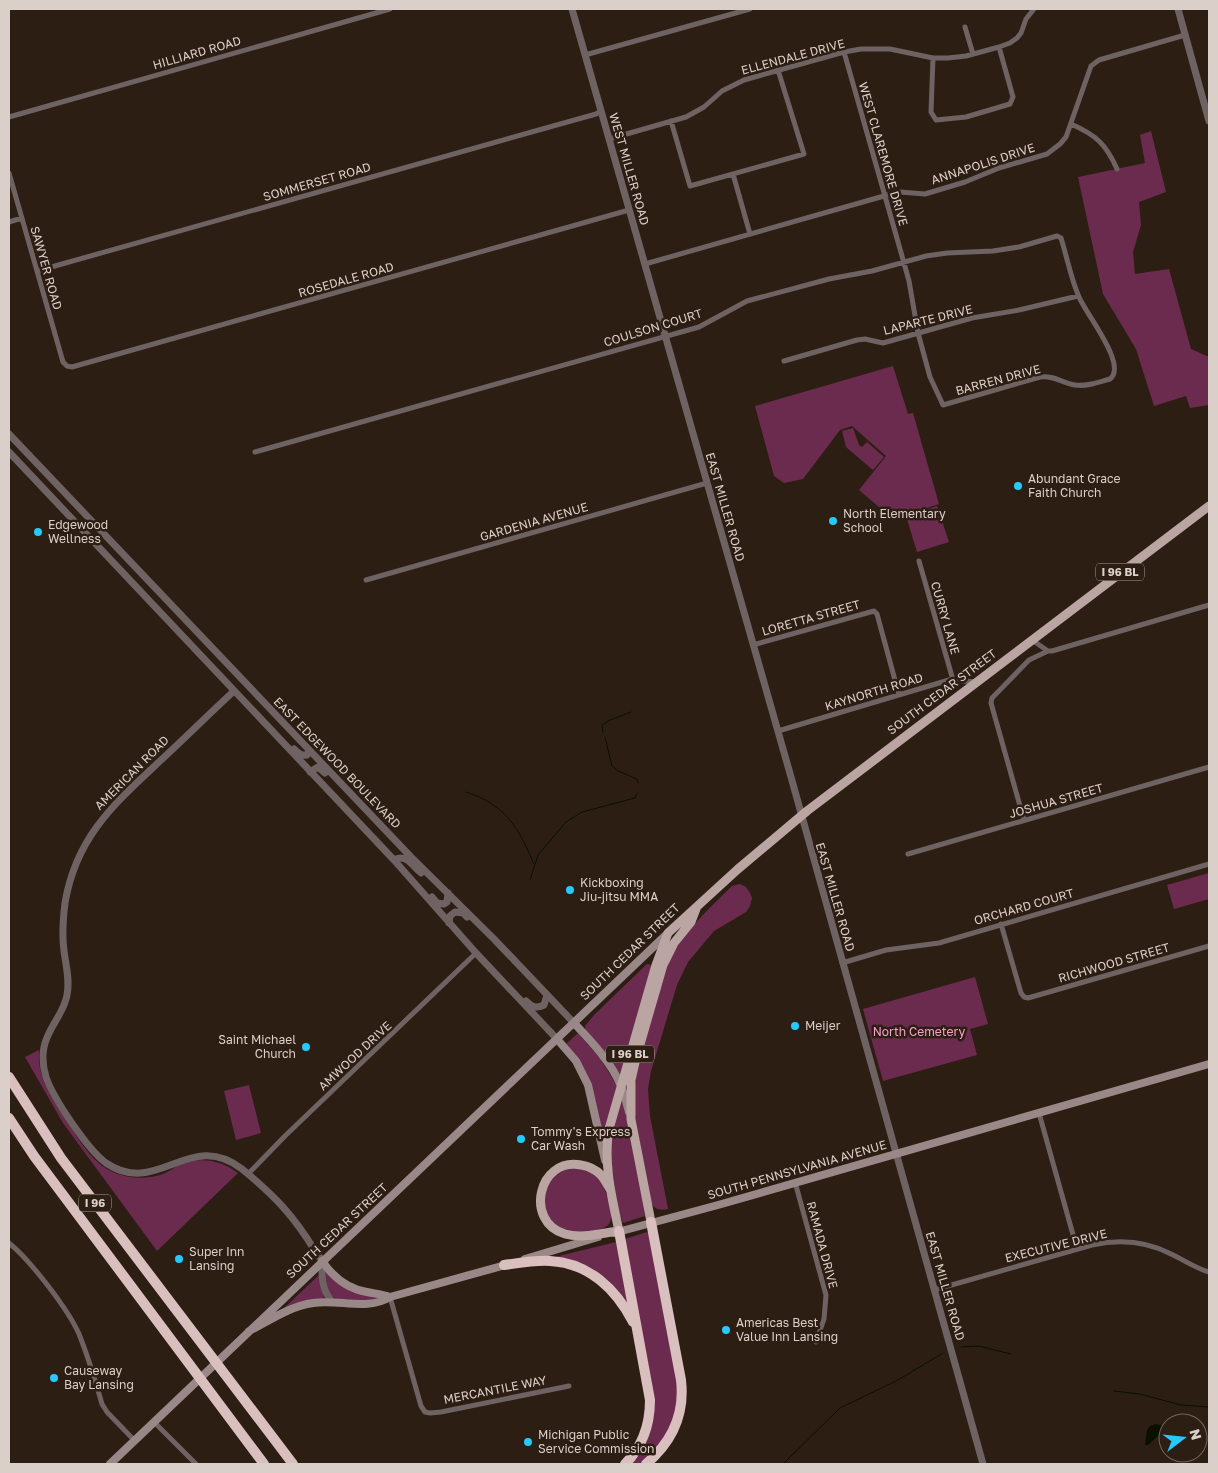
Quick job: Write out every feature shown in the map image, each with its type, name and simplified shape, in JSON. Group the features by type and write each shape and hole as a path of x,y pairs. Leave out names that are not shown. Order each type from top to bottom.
{"highway":[{"name":"I 96","path":"9,1077 61,1158 293,1464"},
{"name":"I 96","path":"9,1118 34,1156 264,1464"},
{"name":"I 96 BL","path":"646,1464 659,1453 672,1435 680,1414 682,1392 651,1222"},
{"name":"I 96 BL","path":"619,1231 650,1393 650,1411 643,1437 631,1458 625,1464"},
{"path":"504,1265 551,1261 577,1267 590,1273 603,1281 620,1299 639,1334"}],"main road":[{"name":"SOUTH CEDAR STREET","path":"110,1464 668,933 763,846 1209,506"},
{"name":"I 96 BL","path":"651,1222 631,1119 630,1094 632,1075 658,980 668,954 691,922 697,906"},
{"name":"I 96 BL","path":"619,1231 608,1177 608,1133 656,965 668,933"},
{"name":"EAST EDGEWOOD BOULEVARD","path":"574,1023 605,1059 621,1086 631,1119"},
{"name":"EAST EDGEWOOD BOULEVARD","path":"557,1039 576,1061 588,1085 608,1177"},
{"name":"SOUTH PENNSYLVANIA AVENUE","path":"249,1331 299,1306 333,1302 368,1304 382,1302 390,1297 619,1231 1209,1064"},
{"path":"611,1191 602,1176 595,1170 580,1165 566,1165 554,1171 546,1181 541,1192 541,1207 549,1224 565,1234 578,1236 619,1231"},
{"name":"SOUTH PENNSYLVANIA AVENUE","path":"322,1262 335,1277 350,1286 366,1292 381,1293 390,1297"}],"street":[{"name":"HILLIARD ROAD","path":"9,117 390,9"},
{"name":"WEST MILLER ROAD","path":"572,9 665,335"},
{"path":"585,55 750,9"},
{"name":"ELLENDALE DRIVE","path":"609,139 696,112 722,91 744,80 844,52 861,49 890,49 933,58 948,58 999,47 1017,38 1026,19 1034,9"},
{"path":"1178,9 1209,120"},
{"path":"965,27 973,54"},
{"name":"ANNAPOLIS DRIVE","path":"645,264 900,192 925,194 977,178 999,168 1047,154 1066,137 1091,66 1099,60 1185,35"},
{"path":"933,58 932,116 936,120 966,117 1010,104 1013,97 999,47"},
{"name":"WEST CLAREMORE DRIVE","path":"844,52 909,281 918,333 930,377 943,405"},
{"path":"671,121 690,186 804,154 778,70"},
{"name":"SOMMERSET ROAD","path":"37,271 601,112"},
{"path":"1071,124 1096,137 1108,150 1117,169"},
{"name":"SAWYER ROAD","path":"9,173 63,362 67,366"},
{"path":"733,174 750,234"},
{"name":"ROSEDALE ROAD","path":"67,366 72,367 629,210"},
{"path":"9,222 22,218"},
{"name":"COULSON COURT","path":"255,452 706,324 747,302 828,279 872,271 926,256 1008,249 1057,236 1061,238 1078,296"},
{"name":"LAPARTE DRIVE","path":"784,361 857,340 865,339 883,343 972,318 1019,310 1078,296"},
{"name":"BARREN DRIVE","path":"943,405 1040,377 1052,377 1082,386 1110,379 1115,374 1116,368 1110,350 1078,296"},
{"name":"EAST MILLER ROAD","path":"665,335 802,815 983,1464"},
{"name":"EAST EDGEWOOD BOULEVARD","path":"9,436 353,797 574,1023"},
{"path":"9,452 148,600 157,605 175,623 180,622 182,616"},
{"path":"26,470 30,468 36,470 59,494 67,496"},
{"name":"GARDENIA AVENUE","path":"366,580 707,483"},
{"name":"CURRY LANE","path":"919,561 953,680"},
{"path":"127,576 136,575 154,592 162,595"},
{"name":"EAST EDGEWOOD BOULEVARD","path":"148,600 394,860 476,953 557,1039"},
{"path":"1024,820 991,703 994,694 1029,660 1048,651 1209,605"},
{"name":"LORETTA STREET","path":"753,645 874,611 877,614 899,695"},
{"path":"186,641 190,635 196,636 228,670 236,673"},
{"path":"1032,640 1048,651"},
{"name":"KAYNORTH ROAD","path":"778,731 953,680 976,682"},
{"name":"AMERICAN ROAD","path":"234,691 114,806 99,823 83,848 71,878 64,910 63,939 68,981 67,996 63,1010 46,1040 43,1062 48,1084 66,1112 92,1148 112,1166 129,1172 144,1173 159,1170 187,1158 205,1156 228,1160 271,1193 293,1217 322,1262"},
{"path":"252,710 260,713 297,753 307,755 309,750"},
{"path":"310,772 315,767 320,768 346,794 353,797"},
{"name":"JOSHUA STREET","path":"908,854 1209,767"},
{"path":"394,860 399,857 403,858 429,880 438,884"},
{"name":"ORCHARD COURT","path":"842,963 886,950 939,943 1209,864"},
{"path":"401,868 410,872 437,903 444,904 447,902 448,893"},
{"path":"449,923 452,913 463,913 497,947 508,954"},
{"name":"RICHWOOD STREET","path":"1001,924 1021,993 1024,997 1032,998 1209,946"},
{"name":"AMWOOD DRIVE","path":"248,1174 286,1135 476,953"},
{"path":"489,967 502,975 531,1006 539,1007 544,1005 548,995"},
{"path":"1038,1113 1077,1249"},
{"name":"RAMADA DRIVE","path":"795,1182 826,1295 824,1319 816,1342"},
{"name":"EXECUTIVE DRIVE","path":"934,1290 1077,1249 1109,1242 1140,1242 1168,1252 1196,1268 1209,1272"},
{"path":"9,1243 25,1258 72,1320 79,1335 102,1404 107,1412 134,1440"},
{"path":"322,1262 325,1293 333,1302"},
{"name":"MERCANTILE WAY","path":"390,1297 421,1406 425,1412 441,1412 569,1386"},
{"path":"154,1422 196,1464"}],"green space":[{"path":"1151,131 1166,192 1139,202 1141,225 1133,252 1135,274 1169,269 1191,349 1209,357 1209,405 1190,408 1186,396 1154,406 1136,349 1103,294 1078,177 1145,163 1140,135"},
{"path":"893,366 908,414 913,413 939,504 893,519 859,490 886,456 852,426 840,430 803,479 784,483 774,476 755,406"},
{"path":"853,428 859,445 862,447 867,442 884,457 873,470 846,447 842,431"},
{"path":"937,506 949,542 917,552 906,516"},
{"path":"1209,873 1209,899 1174,909 1167,885"},
{"path":"740,884 746,887 750,893 752,898 750,906 746,912 714,931 688,962 677,985 651,1071 648,1089 650,1116 668,1209 662,1210 655,1208 650,1201 635,1114 634,1095 640,1056 669,961 675,950 689,930 706,912 732,886"},
{"path":"647,964 652,967 620,1075 605,1052 586,1031 585,1026"},
{"name":"North Cemetery","path":"975,977 988,1024 970,1029 977,1055 883,1081 863,1009"},
{"path":"578,1033 600,1058 617,1086 603,1138 594,1095 566,1044"},
{"path":"39,1050 40,1070 50,1095 86,1149 107,1169 129,1177 145,1178 163,1174 188,1162 203,1160 217,1162 238,1173 157,1251 63,1123 25,1057"},
{"path":"249,1085 261,1133 236,1140 224,1091"},
{"path":"621,1101 632,1137 645,1216 623,1223 618,1208 610,1156 611,1131"},
{"path":"567,1169 590,1171 597,1177 605,1190 610,1206 611,1220 608,1225 593,1231 575,1232 562,1228 552,1221 546,1211 544,1200 546,1188 554,1178"},
{"path":"647,1232 677,1377 677,1407 671,1428 648,1459 641,1464 630,1464 651,1424 625,1239"},
{"path":"616,1242 628,1305 616,1290 555,1257"},
{"path":"325,1271 382,1298 365,1301 336,1299 328,1293"},
{"path":"320,1274 324,1299 282,1310"}],"shaded area":[{"path":"1158,1424 1158,1436 1148,1445 1145,1445 1147,1430 1150,1426"}],"waterway":[{"path":"603,732 602,725 631,712"},
{"path":"605,737 612,766 618,771 637,779 638,783"},
{"path":"466,792 480,797 501,811 509,819 516,828 534,864"},
{"path":"530,880 538,855 566,822 582,812 635,798 637,793"},
{"path":"961,1347 979,1346 1011,1354"},
{"path":"783,1464 840,1408 898,1380 943,1353"},
{"path":"1114,1391 1140,1394 1181,1405 1209,1407"}],"place":[{"name":"Abundant Grace Faith Church","path":"1018,486"},
{"name":"North Elementary School","path":"833,521"},
{"name":"Edgewood Wellness","path":"38,532"},
{"name":"Kickboxing Jiu-jitsu MMA","path":"570,890"},
{"name":"Meijer","path":"795,1026"},
{"name":"Saint Michael Church","path":"306,1047"},
{"name":"Tommy's Express Car Wash","path":"521,1139"},
{"name":"Super Inn Lansing","path":"179,1259"},
{"name":"Americas Best Value Inn Lansing","path":"726,1330"},
{"name":"Causeway Bay Lansing","path":"54,1378"},
{"name":"Michigan Public Service Commission","path":"528,1442"}]}
